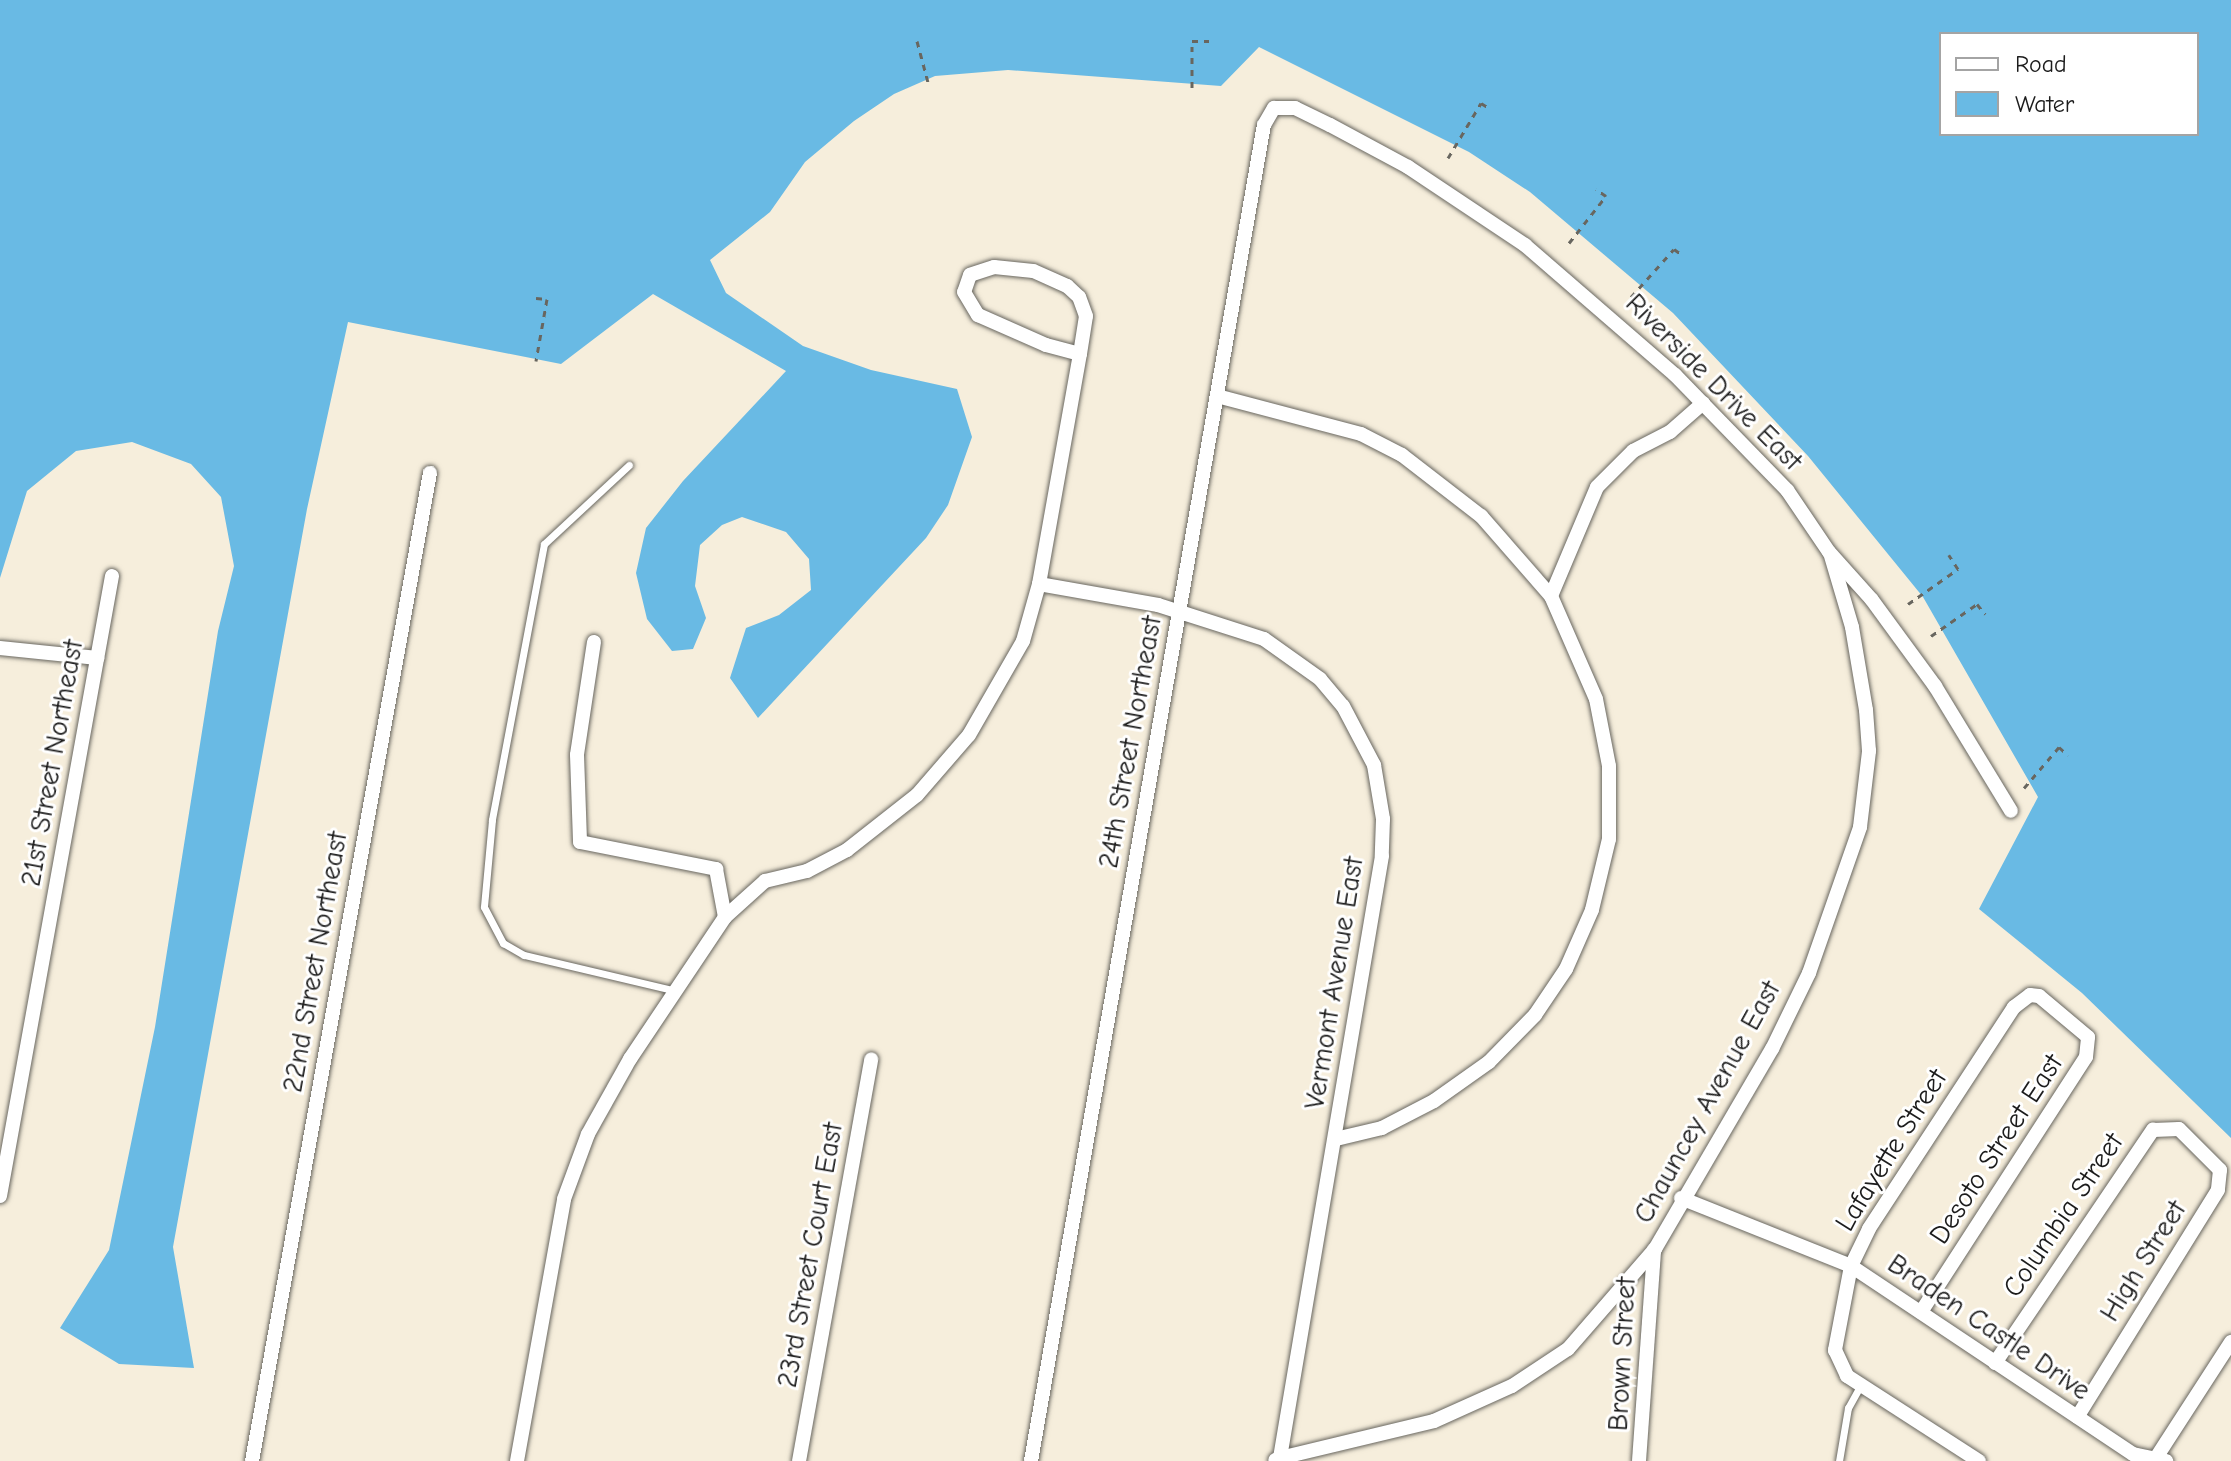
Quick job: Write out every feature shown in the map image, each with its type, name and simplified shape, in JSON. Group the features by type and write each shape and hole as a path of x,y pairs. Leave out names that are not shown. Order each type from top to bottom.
{"street":[{"name":"24th Street Northeast","path":"1031,1461 1264,125 1274,108"},
{"name":"Riverside Drive East","path":"1274,108 1295,108 1408,167 1525,245 1609,313 1703,403 1787,490 1829,552 1935,686 2011,811"},
{"path":"517,1461 564,1199 588,1134 676,991 725,917 765,881 807,871 847,850 917,795 998,692 1023,641 1039,584 1080,354 1085,310 1067,286 1018,268 978,270 964,292 978,315 1046,345 1080,354"},
{"path":"1217,396 1317,419 1402,455 1481,516 1551,596 1596,699 1609,766 1609,839 1582,937 1535,1015 1489,1062 1395,1122 1336,1139"},
{"path":"1551,596 1597,487 1633,451 1670,432 1703,403"},
{"name":"22nd Street Northeast","path":"252,1461 430,473"},
{"name":"Chauncey Avenue East","path":"1277,1459 1434,1421 1512,1386 1568,1349 1655,1249 1681,1198 1772,1049 1809,973 1860,827 1869,751 1866,710 1852,627 1829,552"},
{"name":"21st Street Northeast","path":"0,1196 112,576"},
{"name":"Vermont Avenue East","path":"1039,584 1179,612 1264,639 1294,656 1343,706 1374,765 1383,819 1382,856 1336,1139 1277,1459"},
{"path":"594,642 577,755 580,842 716,869 725,917"},
{"path":"0,648 97,658"},
{"name":"Lafayette Street","path":"1979,1461 1843,1372 1835,1350 1851,1266 1869,1229 2014,1007 2030,995 2039,996 2068,1016"},
{"name":"Desoto Street East","path":"1921,1312 2086,1057 2088,1037 2068,1016"},
{"name":"23rd Street Court East","path":"799,1461 871,1059"},
{"name":"Columbia Street","path":"1995,1363 2153,1130 2170,1126 2189,1136"},
{"name":"High Street","path":"2077,1417 2218,1190 2220,1170 2189,1136"},
{"name":"Braden Castle Drive","path":"1681,1198 1851,1266 2133,1454 2158,1460"},
{"name":"Brown Street","path":"1639,1461 1655,1249"},
{"path":"2158,1460 2231,1342"}],"lane":[{"path":"629,465 544,544 482,885 484,907 503,943 524,955 676,991"},
{"path":"1839,1461 1848,1408 1861,1385"}],"path":[{"path":"917,41 928,82"},
{"path":"1192,88 1192,41 1209,41"},
{"path":"1448,158 1481,103 1489,108"},
{"path":"1569,243 1606,196 1596,189"},
{"path":"1631,297 1674,249 1681,254"},
{"path":"536,298 547,299 536,361"},
{"path":"1908,604 1958,569 1949,555"},
{"path":"1931,636 1977,604 1985,614"},
{"path":"2024,788 2059,747 2068,755"}],"water":[{"path":"0,0 2231,0 2231,1138 2082,993 1979,909 2038,797 1923,597 1808,456 1673,313 1530,192 1469,152 1259,47 1221,86 1008,70 935,76 894,94 854,121 805,162 770,212 710,260 726,293 803,346 871,370 957,389 972,437 948,505 926,538 758,718 730,678 746,628 779,615 811,590 809,559 786,532 742,517 722,525 700,545 695,586 706,618 693,649 672,651 647,619 636,573 646,528 683,481 786,371 653,294 561,364 348,322 307,509 173,1247 194,1368 119,1364 60,1328 109,1250 155,1027 218,631 234,566 221,497 191,464 132,442 76,451 27,491 0,578"}]}
